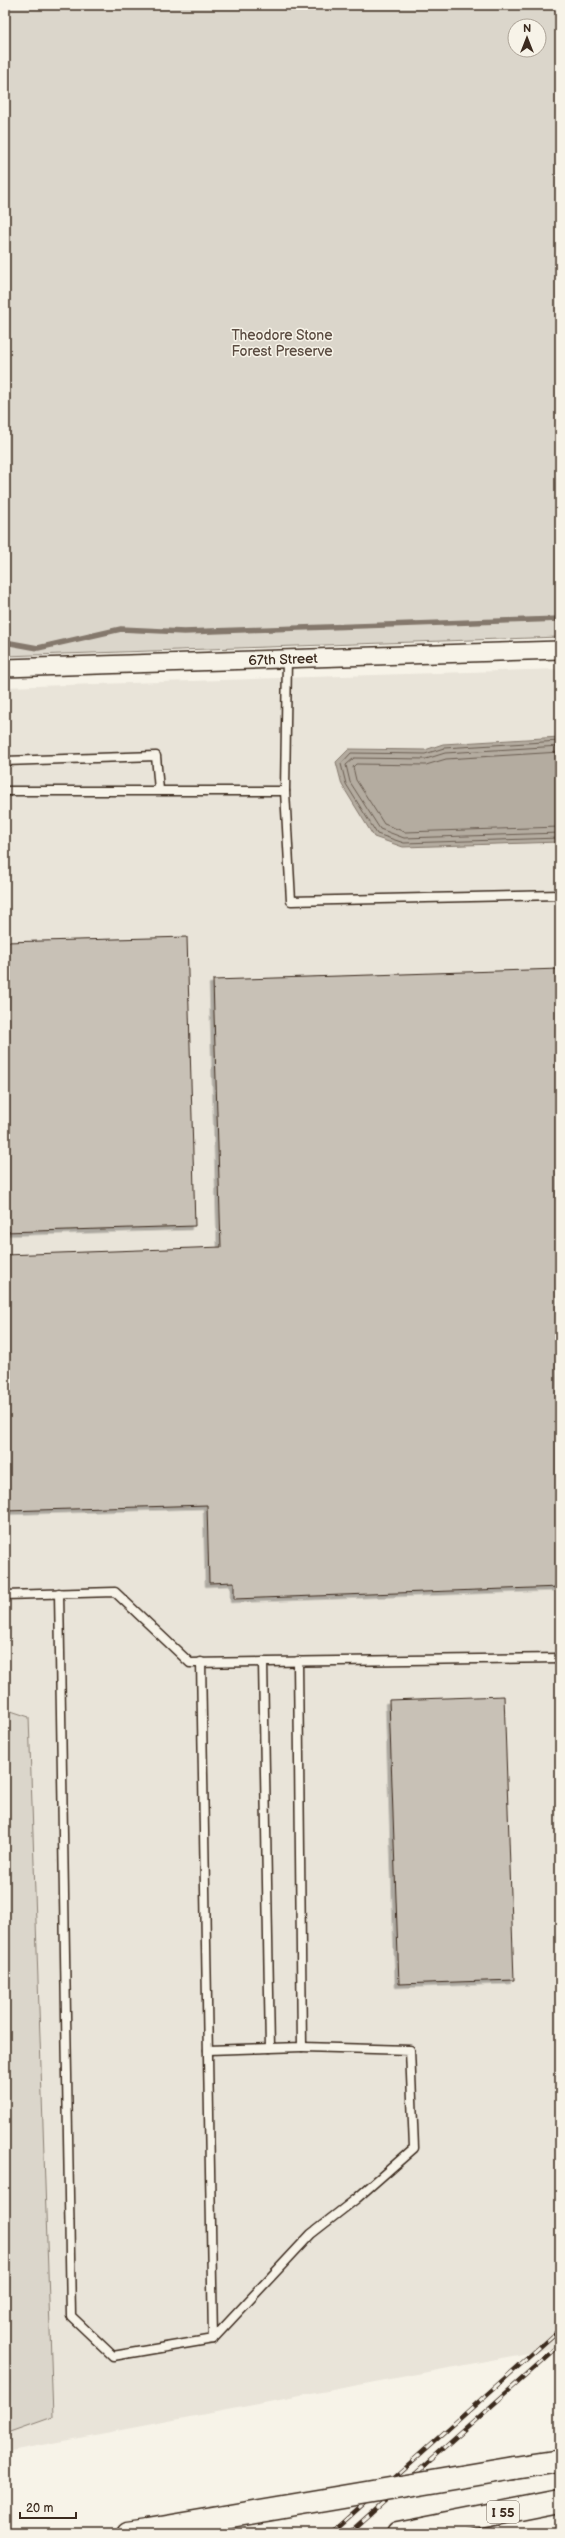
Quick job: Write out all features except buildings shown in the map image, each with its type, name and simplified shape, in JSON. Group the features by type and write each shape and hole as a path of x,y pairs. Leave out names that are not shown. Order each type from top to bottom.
{"highway":[{"path":"138,2532 560,2461"},
{"name":"I 55","path":"398,2533 560,2501"}],"street":[{"name":"67th Street","path":"5,668 560,650"}],"lane":[{"path":"287,659 285,791 291,901 560,896"},
{"path":"5,761 156,756 159,790"},
{"path":"5,791 285,791"},
{"path":"5,1595 115,1592 190,1662 560,1658"},
{"path":"59,1593 71,2316 113,2356 213,2340 311,2234 356,2199 414,2148 410,2050 302,2047 208,2050"},
{"path":"298,1661 302,2047"},
{"path":"201,1662 213,2340"},
{"path":"263,1662 270,2048"}],"shaded area":[{"path":"560,669 560,2347 5,2452 5,2386 9,2384 5,2282 5,687"}],"green space":[{"name":"Theodore Stone Forest Preserve","path":"5,5 560,5 560,637 5,656"},
{"path":"5,1709 29,1717 53,2417 5,2434 5,2386 9,2384 5,2282"}],"water":[{"path":"560,737 560,842 403,847 374,837 342,785 336,762 349,749 425,750 443,744"}],"waterway":[{"path":"5,642 38,648 121,629 184,632 560,619"}],"railway":[{"path":"332,2533 560,2329"},
{"path":"349,2533 560,2345"}]}
